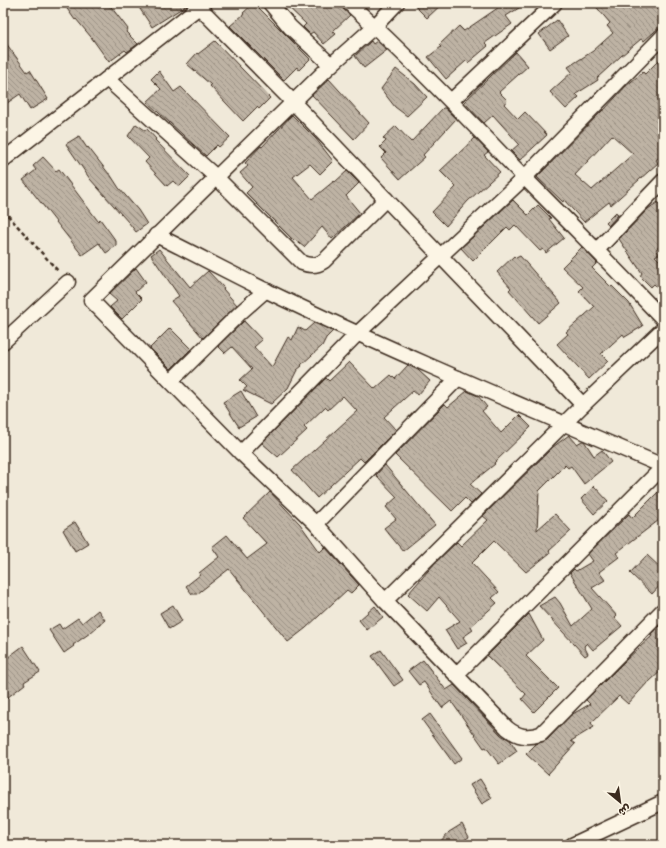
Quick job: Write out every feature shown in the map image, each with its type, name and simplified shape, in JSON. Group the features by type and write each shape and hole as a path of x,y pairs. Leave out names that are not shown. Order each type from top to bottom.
{"street":[{"path":"270,3 290,27 331,65"},
{"path":"349,3 451,101 663,319"},
{"path":"398,3 331,65 91,300 241,453 316,524 385,601 507,728 514,733 522,737 532,737 540,734 663,610"},
{"path":"451,101 554,3"},
{"path":"3,160 107,79 199,4 584,405"},
{"path":"241,453 358,332 441,257 525,177 663,36"},
{"path":"107,79 216,177 302,263 311,266 324,261 386,199"},
{"path":"597,250 663,181"},
{"path":"156,236 266,290 458,378 663,466 456,675"},
{"path":"3,342 68,282"},
{"path":"171,381 240,313 266,290"},
{"path":"385,601 663,329"},
{"path":"316,524 458,378"},
{"path":"572,845 663,802"}],"path":[{"path":"3,210 68,282"}],"building":[{"path":"63,3 108,3 128,29 126,32 138,44 127,52 125,50 109,62"},
{"path":"136,3 187,3 187,5 152,27"},
{"path":"254,3 310,59 299,70 297,67 284,80 230,26"},
{"path":"284,3 341,3 343,9 350,15 333,31 336,34 324,44 313,32 310,34 303,27 306,24"},
{"path":"412,3 443,3 427,18"},
{"path":"505,3 527,3 506,16 512,24 485,43 488,46 468,63 466,61 446,79 428,57 441,47 439,45 459,26 464,31"},
{"path":"593,3 663,3 663,6 657,11 663,17 663,24 644,41 641,39 621,56 597,78 598,80 576,94 579,97 566,109 550,92 572,72 568,67 593,51 613,33 607,26 610,23"},
{"path":"557,20 568,36 550,49 539,34"},
{"path":"3,39 27,72 30,70 48,99 30,110 20,94 3,106"},
{"path":"215,41 270,98 259,109 257,107 243,121 210,86 211,85 187,64 197,53 198,54"},
{"path":"371,41 373,44 377,41 387,50 364,68 355,56"},
{"path":"516,52 528,66 499,92 507,100 504,104 518,119 525,112 547,135 520,160 511,151 519,144 493,115 484,123 464,102"},
{"path":"663,56 663,154 656,160 658,163 611,205 609,202 584,222 564,200 563,202 537,177 626,86 643,72 645,74","holes":["612,135 633,154 592,190 575,175"]},
{"path":"396,69 415,84 427,97 407,116 395,107 381,89"},
{"path":"159,71 174,92 181,87 230,137 219,147 217,145 206,156 147,102 161,89 151,79"},
{"path":"329,79 369,123 354,139 312,95"},
{"path":"443,108 445,108 456,119 423,155 425,157 400,179 381,158 386,153 380,147 386,141 383,138 396,126 411,142"},
{"path":"292,115 316,139 333,161 320,174 310,164 293,177 312,199 347,171 359,183 346,196 360,213 332,239 322,227 304,247 295,240 294,241 246,193 252,187 240,173 248,166 245,163"},
{"path":"136,124 145,130 147,129 156,139 155,140 190,176 179,187 173,181 167,186 145,162 149,158 128,136"},
{"path":"79,136 87,148 88,147 110,174 119,188 138,210 147,224 136,232 90,179 66,144"},
{"path":"475,138 488,152 484,155 500,172 468,201 446,226 432,212 456,187 440,171"},
{"path":"43,157 56,171 59,169 98,221 100,219 116,241 116,246 106,253 99,243 82,255 23,180 36,170 33,166"},
{"path":"513,200 528,215 538,205 551,218 549,219 564,238 546,253 543,249 540,251 515,225 510,230 507,227 473,261 461,248"},
{"path":"658,202 663,209 663,244 656,249 659,254 655,256 663,264 663,293 654,284 651,287 640,276 642,273 619,239 648,209"},
{"path":"616,212 618,215 609,225 606,222"},
{"path":"582,247 597,263 592,268 629,303 643,326 625,337 623,334 601,354 608,361 589,379 557,344 568,334 566,332 594,307 579,291 583,287 562,267"},
{"path":"159,249 190,287 208,271 237,305 203,338 171,301 179,296 151,255"},
{"path":"514,256 516,258 520,256 561,303 538,323 509,290 511,288 497,272"},
{"path":"136,268 146,282 135,292 142,299 122,319 110,307 117,301 109,294"},
{"path":"244,321 262,340 254,347 272,367 288,337 292,340 298,327 305,331 314,323 333,331 326,338 322,346 297,370 288,388 271,404 243,390 247,387 240,380 252,369 232,347 225,353 218,346"},
{"path":"170,328 191,349 171,369 150,348"},
{"path":"349,362 375,389 391,375 395,379 408,365 418,370 430,381 418,395 413,391 384,417 396,430 364,462 360,458 317,498 292,470 357,411 343,396 328,410 325,407 304,427 307,430 278,457 262,443 326,378 329,381"},
{"path":"241,391 256,417 239,427 223,402"},
{"path":"467,391 478,396 487,407 482,411 501,433 519,415 531,427 494,463 495,464 470,484 481,494 471,504 465,498 452,511 395,455 445,404 448,407"},
{"path":"569,435 577,444 584,441 594,456 602,450 611,462 584,484 571,466 568,468 565,465 539,491 537,530 555,514 571,531 549,551 550,553 526,572 494,541 472,563 499,592 492,598 497,603 471,626 473,630 463,637 467,643 457,649 445,630 460,621 439,597 427,611 408,594 435,563 457,542 461,546 488,520 483,516 553,447"},
{"path":"385,465 435,525 403,551 384,528 396,519 386,507 397,497 376,475"},
{"path":"594,486 608,501 594,514 581,499"},
{"path":"663,487 663,517 616,553 619,557 599,572 605,580 592,588 617,616 615,618 622,626 593,650 587,643 584,646 588,654 585,656 539,606 555,597 573,626 592,609 570,573 574,569 576,571 593,561 588,554 629,514 632,518"},
{"path":"270,492 300,524 320,552 325,547 359,585 351,593 347,590 306,628 288,642 229,569 197,594 192,594 186,586 219,557 212,547 227,535 247,559 267,544 243,518"},
{"path":"75,522 88,543 75,551 63,530"},
{"path":"647,555 663,570 663,582 652,594 630,573"},
{"path":"173,605 182,621 169,629 160,613"},
{"path":"375,606 383,617 367,630 359,620"},
{"path":"98,610 105,620 64,653 49,630 59,624 62,629 78,618 82,623"},
{"path":"529,614 543,640 526,656 558,688 534,712 522,699 526,694 487,656"},
{"path":"663,622 663,669 648,682 628,704 619,696 591,723 594,727 571,741 575,744 548,774 526,754 536,744 547,740 571,715 590,704 586,700 652,636 651,634"},
{"path":"23,646 40,672 24,682 25,684 3,701 3,661"},
{"path":"381,650 403,680 394,686 372,656"},
{"path":"423,660 446,690 454,685 501,735 510,740 517,751 499,764 486,747 484,748 451,701 442,708 424,682 419,685 408,671"},
{"path":"430,714 462,758 454,764 422,720"},
{"path":"480,779 492,798 482,804 470,785"},
{"path":"462,824 469,837 456,845 437,845 449,832"}]}
